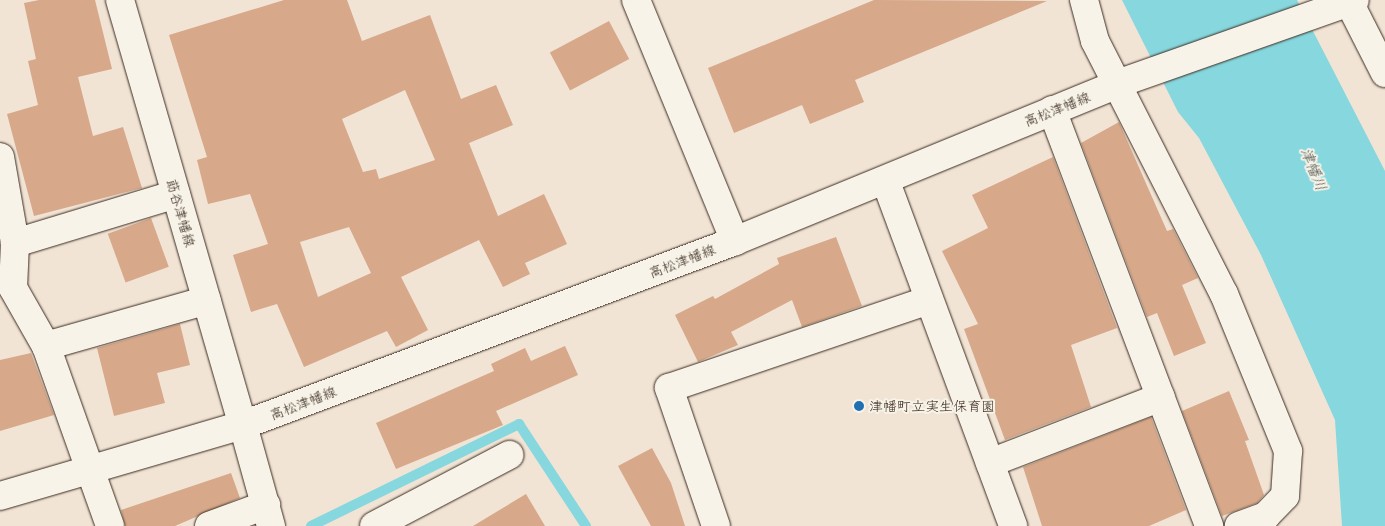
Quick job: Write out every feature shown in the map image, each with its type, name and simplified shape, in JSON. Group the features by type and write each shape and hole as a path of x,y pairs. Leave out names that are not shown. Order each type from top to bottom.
{"street":[{"name":"莇谷津幡線","path":"120,0 268,516"},
{"path":"636,0 735,241"},
{"path":"1084,0 1096,41 1124,82 1224,294 1288,451 1285,496 1266,516 1239,526"},
{"path":"1345,3 1385,74"},
{"name":"高松津幡線","path":"0,496 243,425 735,241 886,182 1052,110 1124,82 1345,3"},
{"path":"1052,110 1210,526"},
{"path":"0,157 15,243 13,288 46,346 110,526"},
{"path":"886,182 1013,526"},
{"path":"15,243 176,194"},
{"path":"46,346 207,300"},
{"path":"716,526 669,388 929,300"},
{"path":"990,463 1161,397"},
{"path":"374,526 509,455"},
{"path":"209,526 268,516"}],"water":[{"name":"津幡川","path":"1122,0 1297,0 1385,171 1385,526 1342,526 1335,420 1261,255 1199,138 1178,112"}],"building":[{"path":"39,0 95,0 112,69 78,77 93,136 123,127 142,188 34,216 7,114 38,105 28,61 36,59 24,3"},
{"path":"284,0 347,0 362,41 430,15 461,99 496,85 513,125 469,143 498,216 544,194 567,244 525,263 530,274 503,287 479,240 401,277 428,330 396,347 387,331 304,367 277,304 251,312 233,255 268,244 250,194 208,204 197,160 207,157 169,35","holes":["405,90 435,160 379,179 376,169 363,172 342,119","349,227 371,273 318,297 300,242"]},
{"path":"874,0 1047,1 855,80 864,102 810,124 802,105 734,133 708,68"},
{"path":"609,21 629,59 570,90 550,52"},
{"path":"1119,122 1167,231 1173,229 1198,278 1182,285 1206,343 1174,356 1157,313 1147,317 1081,143"},
{"path":"1053,157 1117,328 1071,345 1091,407 1005,440 964,329 978,324 942,251 988,228 972,195"},
{"path":"151,218 169,267 126,283 108,234"},
{"path":"836,237 862,306 802,327 792,300 731,332 738,345 698,362 675,315 713,296 715,299 779,264 777,258"},
{"path":"180,324 190,365 157,373 165,403 114,416 97,348"},
{"path":"565,346 578,375 496,411 503,425 396,469 376,423 494,371 491,364 525,348 531,361"},
{"path":"31,353 54,415 0,431 0,360"},
{"path":"1229,391 1249,440 1245,441 1264,495 1257,503 1222,516 1182,411"},
{"path":"1151,417 1186,510 1149,526 1042,526 1023,467"},
{"path":"652,448 671,483 685,526 651,526 618,466"},
{"path":"231,473 240,498 175,526 125,526 121,510"},
{"path":"526,494 545,526 473,526"}],"waterway":[{"path":"311,526 519,424 586,526"}],"place":[{"name":"津幡町立実生保育園","path":"859,406"}]}
